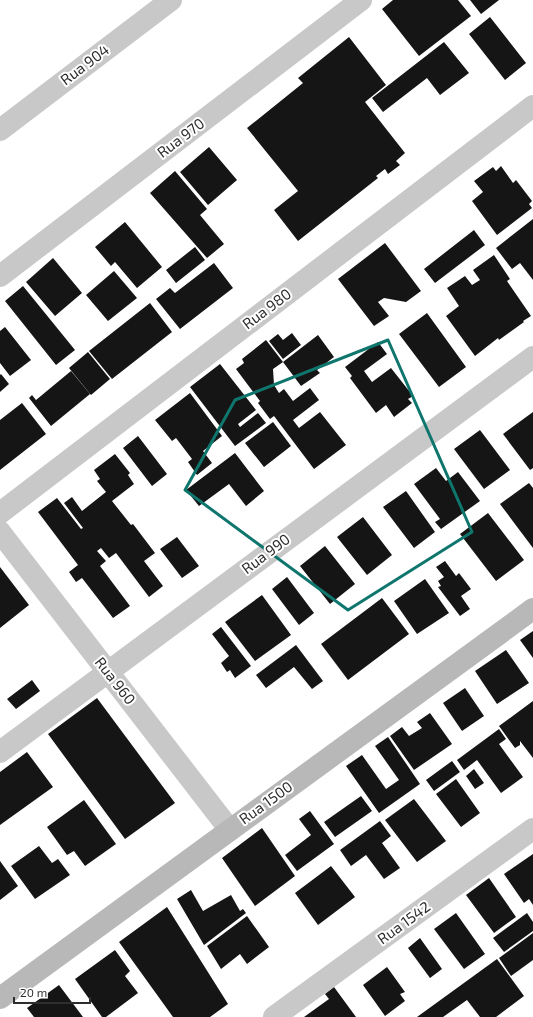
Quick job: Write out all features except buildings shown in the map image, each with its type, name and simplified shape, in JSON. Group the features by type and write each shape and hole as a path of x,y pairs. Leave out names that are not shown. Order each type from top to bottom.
{"street":[{"name":"Rua 904","path":"0,130 171,0"},
{"name":"Rua 970","path":"0,276 361,0"},
{"name":"Rua 980","path":"0,512 533,106"},
{"name":"Rua 990","path":"0,752 533,357"},
{"name":"Rua 960","path":"0,532 230,830"},
{"name":"Rua 1500","path":"0,998 533,609"},
{"name":"Rua 1542","path":"274,1017 533,829"}],"highlighted area":[{"path":"388,340 472,532 348,610 185,490 235,400"}]}
